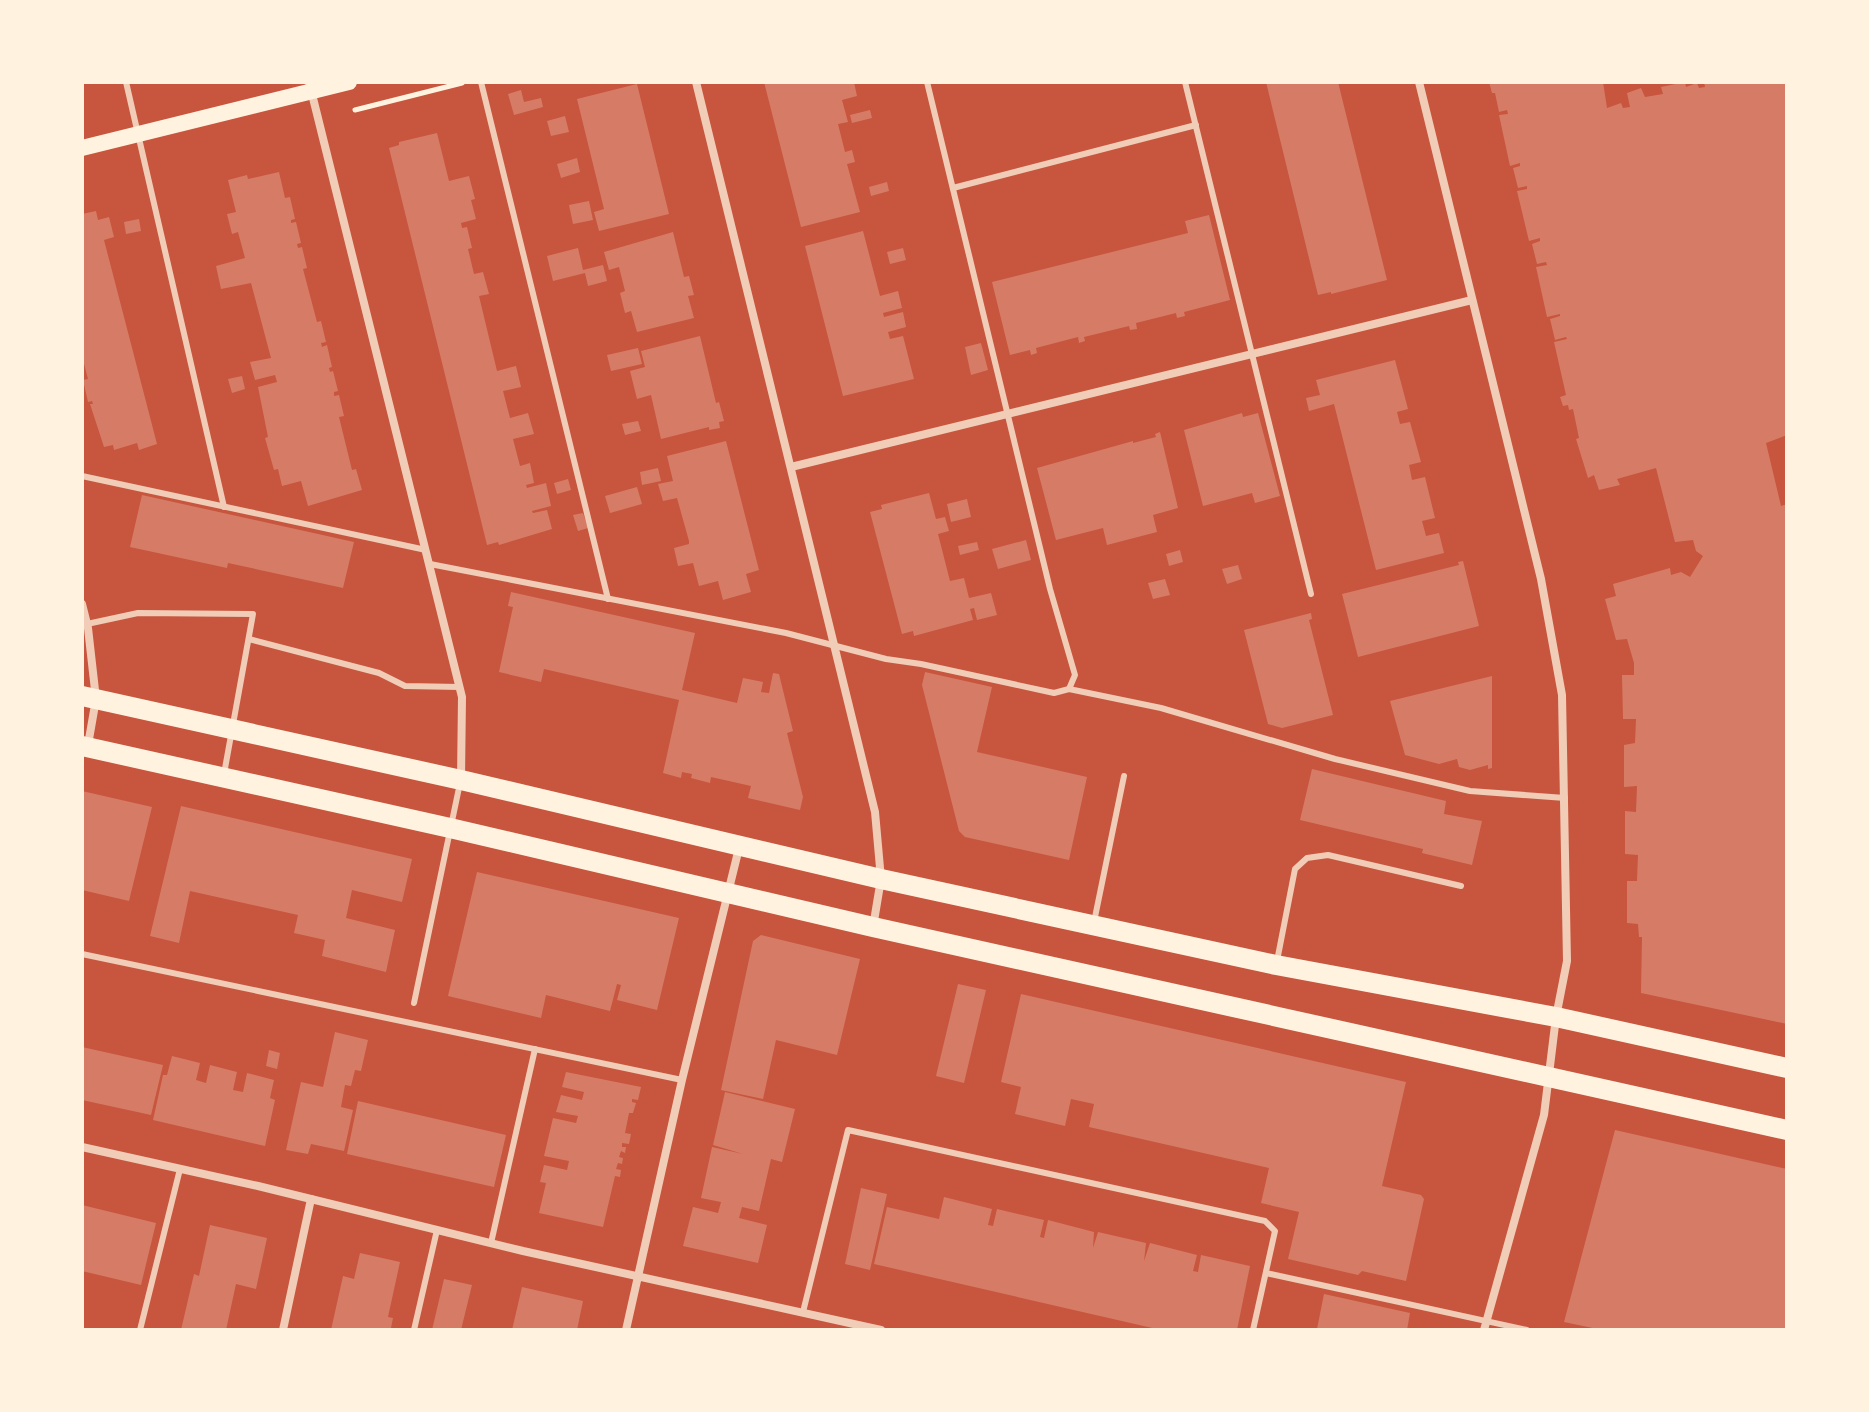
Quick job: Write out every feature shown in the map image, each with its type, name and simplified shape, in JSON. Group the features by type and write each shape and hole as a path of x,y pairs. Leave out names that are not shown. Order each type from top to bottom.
{"main road":[{"path":"82,148 310,86 349,82"},
{"path":"89,697 461,780 881,879 1276,965 1556,1017 1787,1068"},
{"path":"85,747 873,927 1787,1130"}],"street":[{"path":"696,82 875,812 881,879 873,927"},
{"path":"1419,82 1550,619 1562,695 1567,961 1556,1017 1544,1115 1486,1326"},
{"path":"310,86 460,687 461,780"},
{"path":"791,467 1472,300"},
{"path":"82,604 87,624 89,697 85,747"},
{"path":"626,1330 739,846"},
{"path":"82,1147 881,1330"},
{"path":"283,1330 311,1199"}],"lane":[{"path":"126,82 224,507"},
{"path":"481,82 608,599"},
{"path":"927,82 1050,589 1075,675 1069,689"},
{"path":"1185,82 1311,594"},
{"path":"953,188 1196,125"},
{"path":"82,476 426,550"},
{"path":"430,564 786,633 886,659 1054,693 1069,689 1161,708 1335,759 1470,791 1565,798"},
{"path":"87,624 138,613 253,614 223,778"},
{"path":"249,639 379,673 405,686 460,687"},
{"path":"1093,925 1124,776"},
{"path":"414,1003 461,780"},
{"path":"1276,965 1295,869 1307,858 1328,855 1461,886"},
{"path":"82,954 682,1080"},
{"path":"491,1243 535,1049"},
{"path":"803,1312 848,1130 1265,1221 1275,1231 1253,1330"},
{"path":"140,1330 180,1169"},
{"path":"414,1330 437,1230"},
{"path":"1266,1273 1486,1326 1527,1330"}],"path":[{"path":"368,106 467,82"}],"building":[{"path":"764,82 854,82 857,96 842,100 848,122 838,124 845,152 852,150 855,162 847,164 860,212 801,227"},
{"path":"1266,82 1338,82 1387,280 1318,295"},
{"path":"1489,82 1603,82 1607,108 1621,103 1623,108 1630,107 1627,93 1641,88 1645,97 1663,94 1661,87 1685,82 1686,87 1697,83 1699,88 1705,87 1704,82 1787,82 1787,435 1766,443 1781,506 1787,504 1787,1024 1641,993 1642,937 1639,937 1638,924 1627,923 1627,881 1637,881 1638,855 1625,854 1625,811 1636,812 1637,786 1624,787 1624,745 1635,743 1636,719 1623,719 1622,675 1634,675 1634,663 1627,639 1616,640 1605,599 1616,596 1613,584 1670,568 1671,575 1681,572 1690,577 1703,556 1696,551 1693,540 1675,542 1656,468 1617,479 1620,485 1599,490 1594,475 1588,478 1576,439 1579,438 1573,409 1563,406 1560,397 1566,395 1554,342 1567,339 1555,340 1550,319 1560,314 1547,317 1536,267 1547,265 1546,262 1537,264 1532,244 1540,238 1529,241 1517,191 1527,189 1527,186 1518,188 1513,168 1520,166 1520,163 1510,166 1499,115 1508,114 1507,110 1499,112"},
{"path":"637,84 669,214 599,231 594,212 604,209 577,99"},
{"path":"521,90 524,102 541,98 543,107 514,115 508,94"},
{"path":"870,110 872,118 852,123 850,115"},
{"path":"565,116 569,132 551,136 547,121"},
{"path":"437,133 449,181 469,176 476,219 461,223 462,228 467,227 474,274 483,272 489,294 479,296 497,371 516,366 521,387 503,391 510,418 528,413 534,434 513,439 520,466 530,463 534,483 526,485 527,488 546,483 551,506 532,511 547,510 552,529 499,545 498,542 487,545 389,148 399,145 399,142"},
{"path":"577,158 580,172 561,178 557,164"},
{"path":"279,172 285,198 290,197 295,219 291,223 296,222 301,243 297,244 298,248 302,247 307,268 303,269 317,322 321,321 326,342 321,343 322,347 327,345 332,367 329,368 330,372 333,371 338,391 334,392 334,396 339,395 344,416 339,417 352,470 356,469 362,490 308,506 301,481 282,486 265,438 268,437 258,387 277,382 275,375 255,380 250,362 271,358 251,283 221,289 216,266 245,258 238,232 232,234 227,214 236,212 228,180"},
{"path":"887,182 889,191 871,196 869,187"},
{"path":"589,201 593,220 573,224 569,205"},
{"path":"96,211 98,220 109,217 114,237 104,240 157,444 139,450 137,443 114,450 113,445 104,447 83,380 88,379 82,356 82,214"},
{"path":"1209,215 1230,300 1184,312 1185,316 1177,318 1176,313 1136,323 1137,329 1130,330 1129,326 1084,337 1085,341 1079,343 1078,337 1036,348 1037,353 1031,355 1030,350 1010,355 992,282 1188,233 1185,221"},
{"path":"139,219 141,231 126,234 124,222"},
{"path":"863,231 880,296 898,291 902,308 883,313 884,317 903,312 906,327 888,332 890,339 903,336 914,379 843,396 805,246"},
{"path":"673,232 684,277 689,276 694,295 688,296 694,318 637,332 631,311 625,313 620,293 625,291 619,267 609,270 604,252"},
{"path":"578,248 583,270 603,265 607,281 588,286 585,273 553,281 547,256"},
{"path":"903,248 906,260 890,264 887,252"},
{"path":"700,336 716,403 719,402 724,421 719,422 720,428 709,430 709,427 661,439 651,395 637,399 630,371 645,367 641,351"},
{"path":"981,343 988,370 971,375 965,347"},
{"path":"638,348 642,364 611,371 607,355"},
{"path":"1395,360 1408,409 1397,412 1400,424 1410,422 1421,462 1409,465 1412,480 1425,477 1435,518 1422,521 1426,536 1439,533 1444,553 1376,570 1334,404 1309,411 1306,398 1320,395 1316,380"},
{"path":"242,376 245,389 232,393 228,379"},
{"path":"1242,413 1243,417 1258,413 1280,496 1255,503 1252,493 1203,506 1184,430"},
{"path":"638,421 641,431 625,435 622,424"},
{"path":"1160,432 1178,508 1153,515 1157,532 1107,545 1103,528 1056,540 1037,468 1156,437 1155,434"},
{"path":"726,441 759,570 746,574 751,592 723,600 718,581 699,586 693,563 678,566 674,548 689,544 689,541 677,498 663,501 658,484 673,481 667,456"},
{"path":"658,468 661,481 642,485 640,472"},
{"path":"568,479 571,490 557,494 554,483"},
{"path":"637,487 642,504 610,513 605,496"},
{"path":"929,493 936,519 945,517 949,531 938,534 950,581 964,578 969,598 991,593 997,615 977,620 974,608 970,609 973,620 914,636 913,631 902,634 870,512 882,509 881,505"},
{"path":"142,495 354,542 343,588 228,563 227,568 130,547"},
{"path":"967,499 971,517 951,522 947,504"},
{"path":"583,513 588,528 578,531 573,515"},
{"path":"1026,540 1031,560 998,569 992,549"},
{"path":"977,542 979,550 960,555 958,546"},
{"path":"1180,550 1183,562 1169,566 1166,554"},
{"path":"1463,561 1479,626 1358,657 1342,594 1459,565 1458,562"},
{"path":"1238,565 1242,579 1227,584 1222,569"},
{"path":"1165,579 1170,595 1153,599 1148,583"},
{"path":"511,592 695,633 682,690 737,703 743,678 763,682 761,692 769,693 773,673 779,674 793,731 787,733 803,797 800,810 748,798 751,786 711,777 710,783 682,772 681,778 663,773 679,700 544,669 541,682 499,672 513,607 508,606"},
{"path":"1311,613 1312,619 1309,620 1333,715 1282,728 1268,724 1244,630"},
{"path":"925,672 992,687 977,752 1087,777 1069,860 965,837 959,831 922,685"},
{"path":"1492,676 1492,768 1488,769 1488,765 1470,770 1459,767 1457,759 1439,764 1405,755 1390,701"},
{"path":"1312,769 1446,801 1444,814 1482,821 1472,865 1422,853 1423,849 1300,820"},
{"path":"82,791 152,807 129,901 82,890"},
{"path":"181,806 412,859 402,902 352,890 346,918 395,930 386,972 322,956 325,940 294,933 298,915 190,891 179,943 150,936"},
{"path":"477,872 679,918 657,1010 617,1000 621,985 617,984 610,1011 546,995 541,1018 448,996"},
{"path":"761,935 860,959 837,1055 776,1040 763,1099 721,1090 753,941"},
{"path":"958,984 986,990 964,1083 936,1076"},
{"path":"1021,994 1406,1082 1382,1186 1421,1195 1424,1199 1406,1281 1362,1271 1358,1275 1288,1259 1299,1212 1261,1203 1269,1168 1089,1127 1094,1104 1071,1099 1065,1126 1015,1114 1021,1087 1001,1082"},
{"path":"335,1032 368,1040 361,1071 355,1070 351,1086 345,1085 341,1107 353,1110 344,1151 311,1144 308,1154 286,1150 301,1082 323,1087"},
{"path":"82,1047 163,1065 151,1115 82,1100"},
{"path":"269,1050 280,1053 277,1069 266,1066"},
{"path":"172,1056 200,1063 196,1080 206,1083 210,1065 237,1072 233,1090 243,1092 247,1073 274,1080 270,1098 275,1100 265,1146 153,1120 163,1075 167,1075"},
{"path":"566,1072 641,1087 638,1100 632,1099 636,1103 633,1113 629,1113 625,1133 631,1134 629,1144 622,1143 622,1147 626,1147 625,1153 621,1151 619,1157 623,1158 622,1164 618,1163 616,1169 621,1170 620,1177 615,1176 603,1227 539,1213 546,1183 540,1182 544,1165 567,1170 569,1161 544,1156 553,1118 576,1123 578,1116 556,1112 561,1095 582,1100 584,1092 562,1087"},
{"path":"725,1092 795,1109 782,1162 771,1159 759,1211 742,1207 739,1218 767,1225 758,1263 683,1246 693,1207 718,1213 721,1202 701,1198 712,1147 743,1154 713,1145"},
{"path":"358,1101 506,1135 494,1187 347,1154"},
{"path":"1615,1130 1787,1169 1787,1330 1602,1330 1564,1322"},
{"path":"861,1188 887,1194 870,1270 845,1264"},
{"path":"944,1197 992,1209 988,1225 993,1226 997,1209 1044,1220 1040,1237 1044,1238 1048,1220 1094,1232 1093,1248 1098,1232 1146,1243 1144,1261 1150,1243 1197,1255 1193,1271 1198,1272 1201,1255 1250,1266 1237,1330 1161,1330 874,1264 887,1207 939,1219"},
{"path":"82,1205 156,1223 141,1285 82,1271"},
{"path":"210,1225 267,1238 256,1289 236,1284 226,1330 181,1330 194,1274 199,1276"},
{"path":"360,1253 400,1262 388,1317 393,1318 391,1328 331,1330 343,1276 354,1279"},
{"path":"444,1279 472,1285 461,1330 432,1330"},
{"path":"522,1287 583,1301 577,1330 512,1330"},
{"path":"1324,1294 1410,1313 1407,1330 1317,1329"}]}
